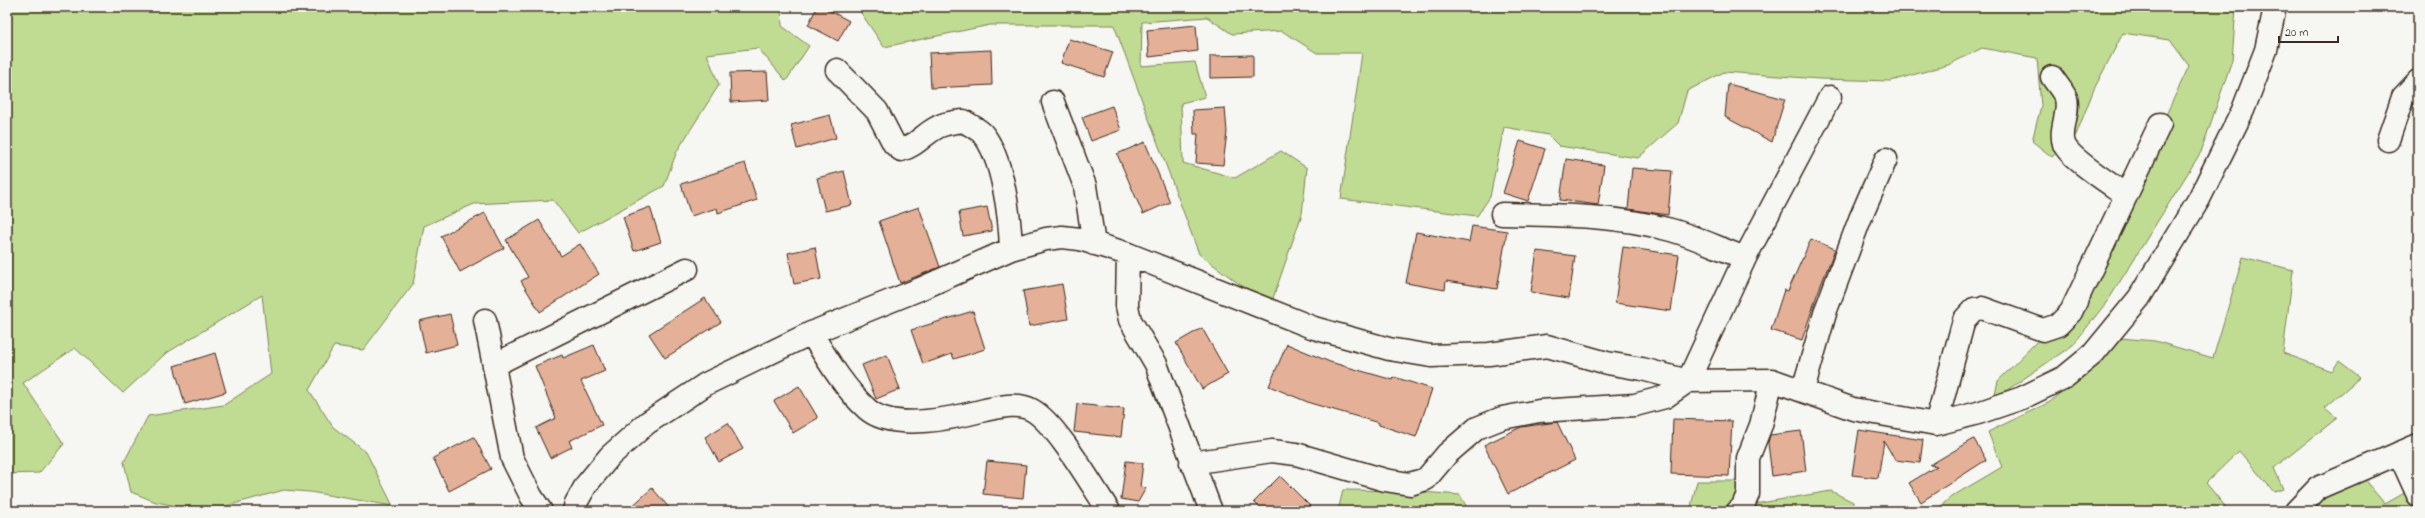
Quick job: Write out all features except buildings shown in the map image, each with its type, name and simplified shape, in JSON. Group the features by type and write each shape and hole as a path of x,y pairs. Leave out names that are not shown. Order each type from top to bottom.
{"street":[{"path":"574,511 576,503 586,485 610,456 647,423 706,384 811,333 920,289 1011,249 1046,239 1062,237 1094,244 1128,254 1314,328 1388,349 1431,356 1489,354 1547,346 1607,363 1642,369 1688,381 1772,380 1853,409 1936,424 1978,413 2022,398 2065,377 2093,354 2139,298 2199,199 2243,110 2266,50 2274,12 2273,7"},
{"path":"837,70 877,111 894,144 902,150 911,147 935,128 946,124 964,121 982,133 998,164 1010,226 1011,249"},
{"path":"2052,77 2066,97 2067,113 2062,129 2064,145 2088,168 2126,195"},
{"path":"2388,140 2403,97 2418,81"},
{"path":"1191,462 1272,451 1296,454 1385,480 1410,484 1426,479 1447,454 1477,428 1502,418 1539,411 1635,405 1665,397 1688,381 1744,258 1830,97"},
{"path":"1053,102 1085,186 1094,244"},
{"path":"1936,424 1964,320 1974,309 1982,308 2043,330 2058,325 2071,312 2160,124"},
{"path":"1803,390 1826,310 1860,219 1886,159"},
{"path":"1502,214 1585,216 1647,225 1672,230 1744,258"},
{"path":"1128,254 1126,306 1130,320 1156,364 1191,462 1211,511"},
{"path":"494,365 687,269"},
{"path":"485,320 512,458 530,496 541,511"},
{"path":"811,333 836,373 868,410 888,420 951,419 1007,405 1032,410 1051,427 1109,511"},
{"path":"1738,511 1742,508 1748,494 1748,458 1760,425 1772,380"},
{"path":"2296,511 2318,488 2409,449 2418,495"}],"green space":[{"path":"7,7 781,7 782,26 809,46 786,81 758,48 707,54 719,85 677,151 664,186 578,233 553,200 474,204 424,226 413,284 363,350 334,346 309,390 333,427 366,452 393,506 310,492 284,490 219,508 177,506 156,502 131,492 124,462 148,416 224,405 271,374 262,295 165,354 123,393 75,348 23,383 64,444 39,473 7,474"},
{"path":"857,7 2236,7 2232,60 2201,152 2109,299 2073,345 1994,399 1998,381 2043,335 2093,270 2189,66 2170,40 2123,33 2094,89 2076,135 2052,157 2032,141 2041,106 2037,58 1982,48 1948,65 1891,81 1820,79 1724,72 1687,91 1678,123 1638,158 1559,146 1548,135 1504,127 1490,197 1477,216 1341,199 1362,53 1317,53 1282,31 1232,34 1207,17 1142,22 1141,66 1195,62 1205,97 1181,103 1183,163 1235,178 1281,151 1307,168 1302,214 1270,307 1199,254 1114,25 990,25 884,47"},
{"path":"2243,257 2293,270 2283,353 2332,371 2339,361 2360,377 2325,408 2337,418 2274,468 2283,489 2274,492 2239,451 2206,483 2229,511 1935,511 1951,497 2002,467 1988,432 2050,402 2120,338 2155,341 2213,358"},
{"path":"2362,477 2385,504 2408,491 2415,511 2313,511 2336,483"},
{"path":"1697,481 1736,481 1749,505 1831,491 1853,502 1857,511 1690,511"},
{"path":"1343,490 1409,491 1460,495 1469,511 1338,511"}]}
